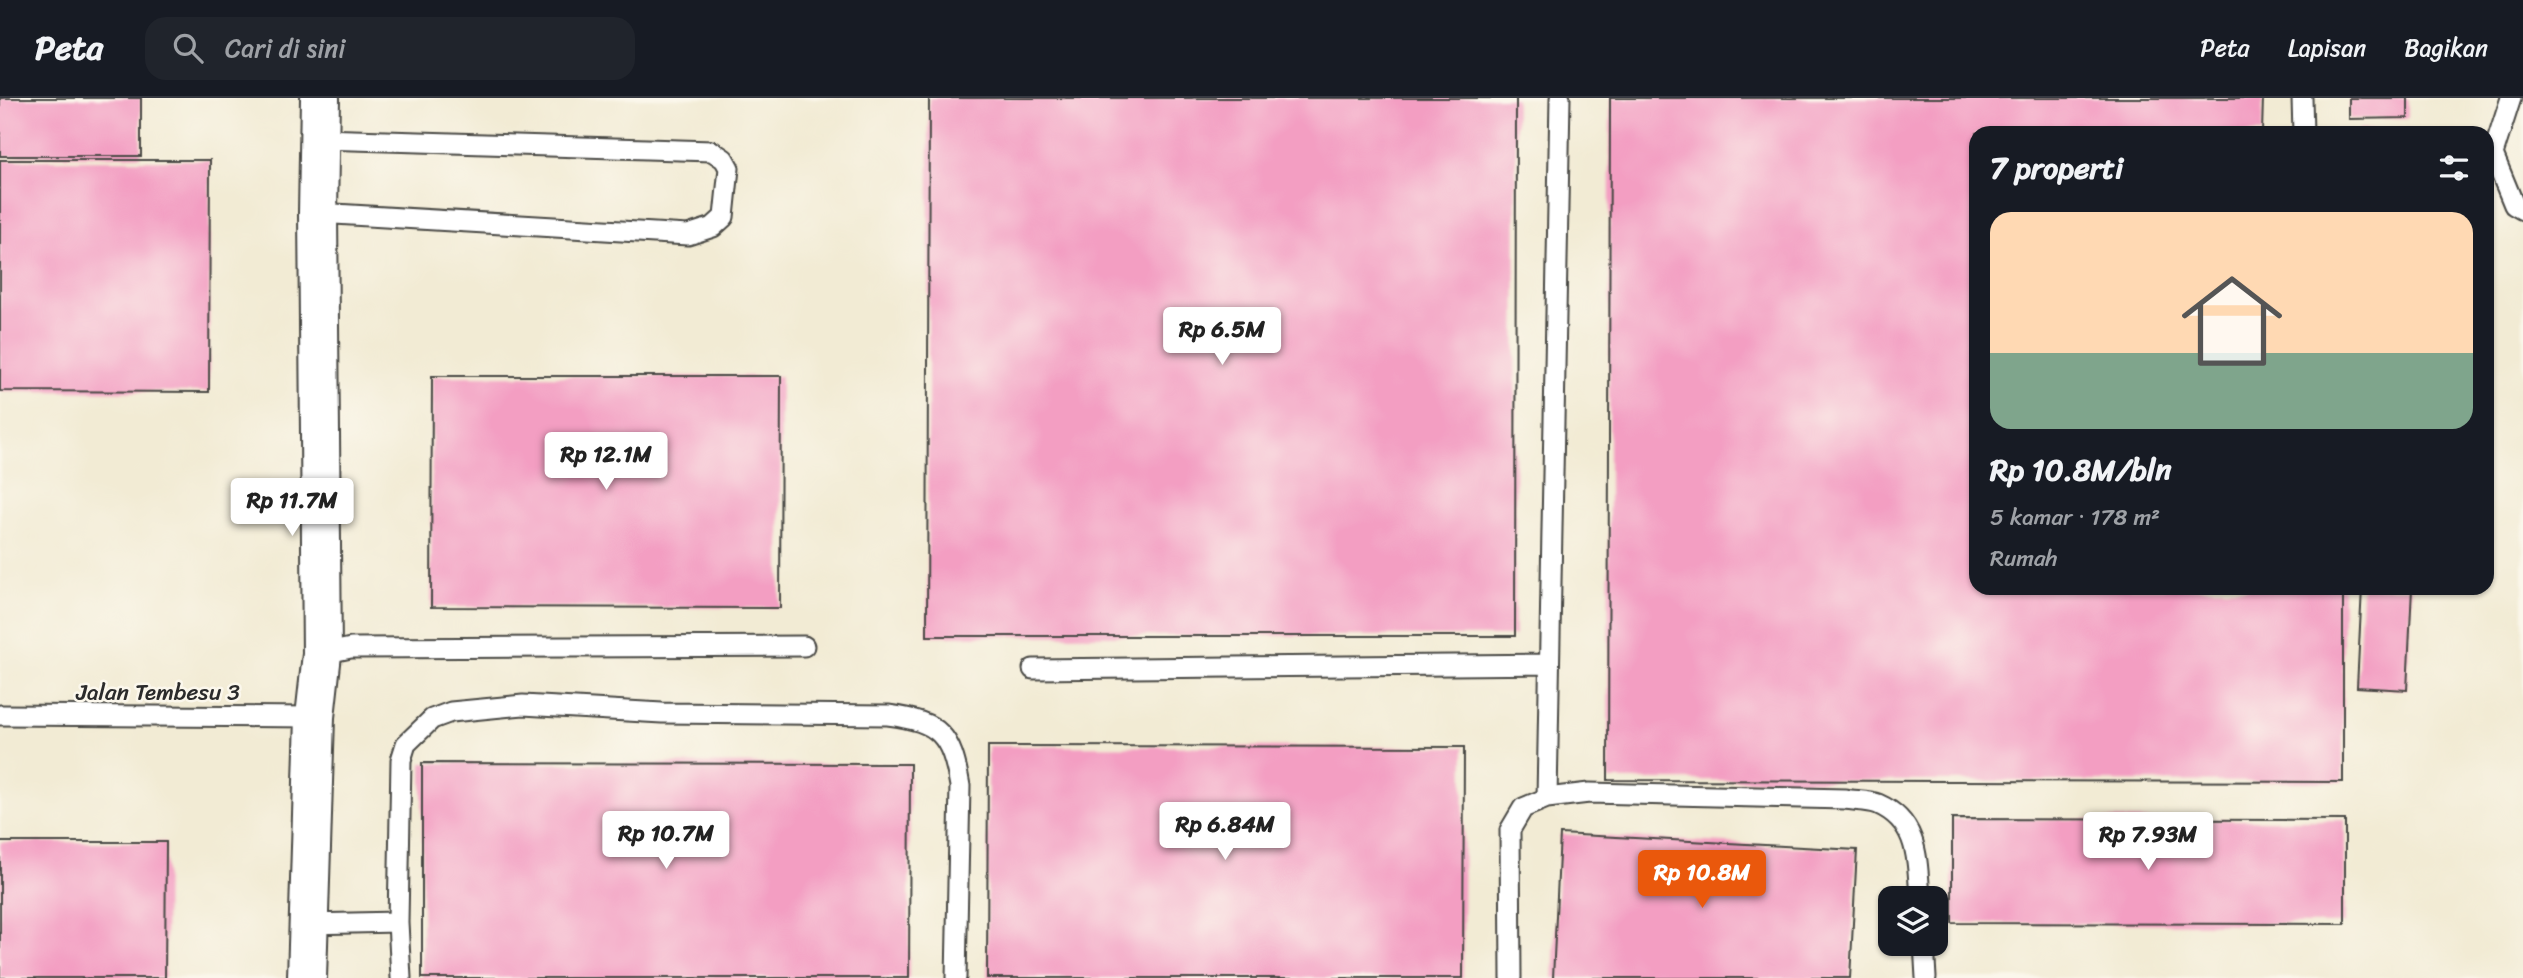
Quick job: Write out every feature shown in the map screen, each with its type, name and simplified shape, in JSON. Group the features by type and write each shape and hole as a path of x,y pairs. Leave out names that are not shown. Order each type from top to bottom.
{"street":[{"path":"307,978 315,717 322,654 318,213 320,98"}],"lane":[{"path":"1547,798 1560,98"},
{"path":"2302,98 2303,126"},
{"path":"2494,151 2511,98"},
{"path":"318,213 688,234 713,227 724,217 729,168 723,159 712,151 320,139"},
{"path":"2494,156 2514,205 2523,210"},
{"path":"322,654 351,648 804,646"},
{"path":"1033,669 1548,664"},
{"path":"401,978 398,922 401,760 406,744 432,719 451,712 523,705 662,713 888,715 918,719 935,728 944,737 956,764 960,786 956,978"},
{"name":"Jalan Tembesu 3","path":"0,715 315,717"},
{"path":"1511,978 1510,830 1523,808 1547,798 1589,793 1845,799 1877,804 1902,821 1916,845 1919,886"},
{"path":"307,924 398,922"},
{"path":"1925,956 1926,978"}],"building":[{"path":"0,98 141,98 141,156 0,156"},
{"path":"929,98 1516,98 1515,636 927,636"},
{"path":"1610,98 2263,98 2262,126 1969,126 1969,595 2343,595 2343,782 1608,780"},
{"path":"2349,98 2408,98 2408,118 2349,119"},
{"path":"0,160 210,160 209,392 0,391"},
{"path":"432,376 781,376 780,608 431,607"},
{"path":"2362,595 2412,595 2407,690 2357,687"},
{"path":"988,746 1464,747 1463,978 987,978"},
{"path":"422,763 910,764 909,978 422,978"},
{"path":"1952,819 2345,820 2345,924 1952,923"},
{"path":"1560,834 1857,850 1850,978 1553,978"},
{"path":"0,842 166,842 165,978 0,978"}]}
